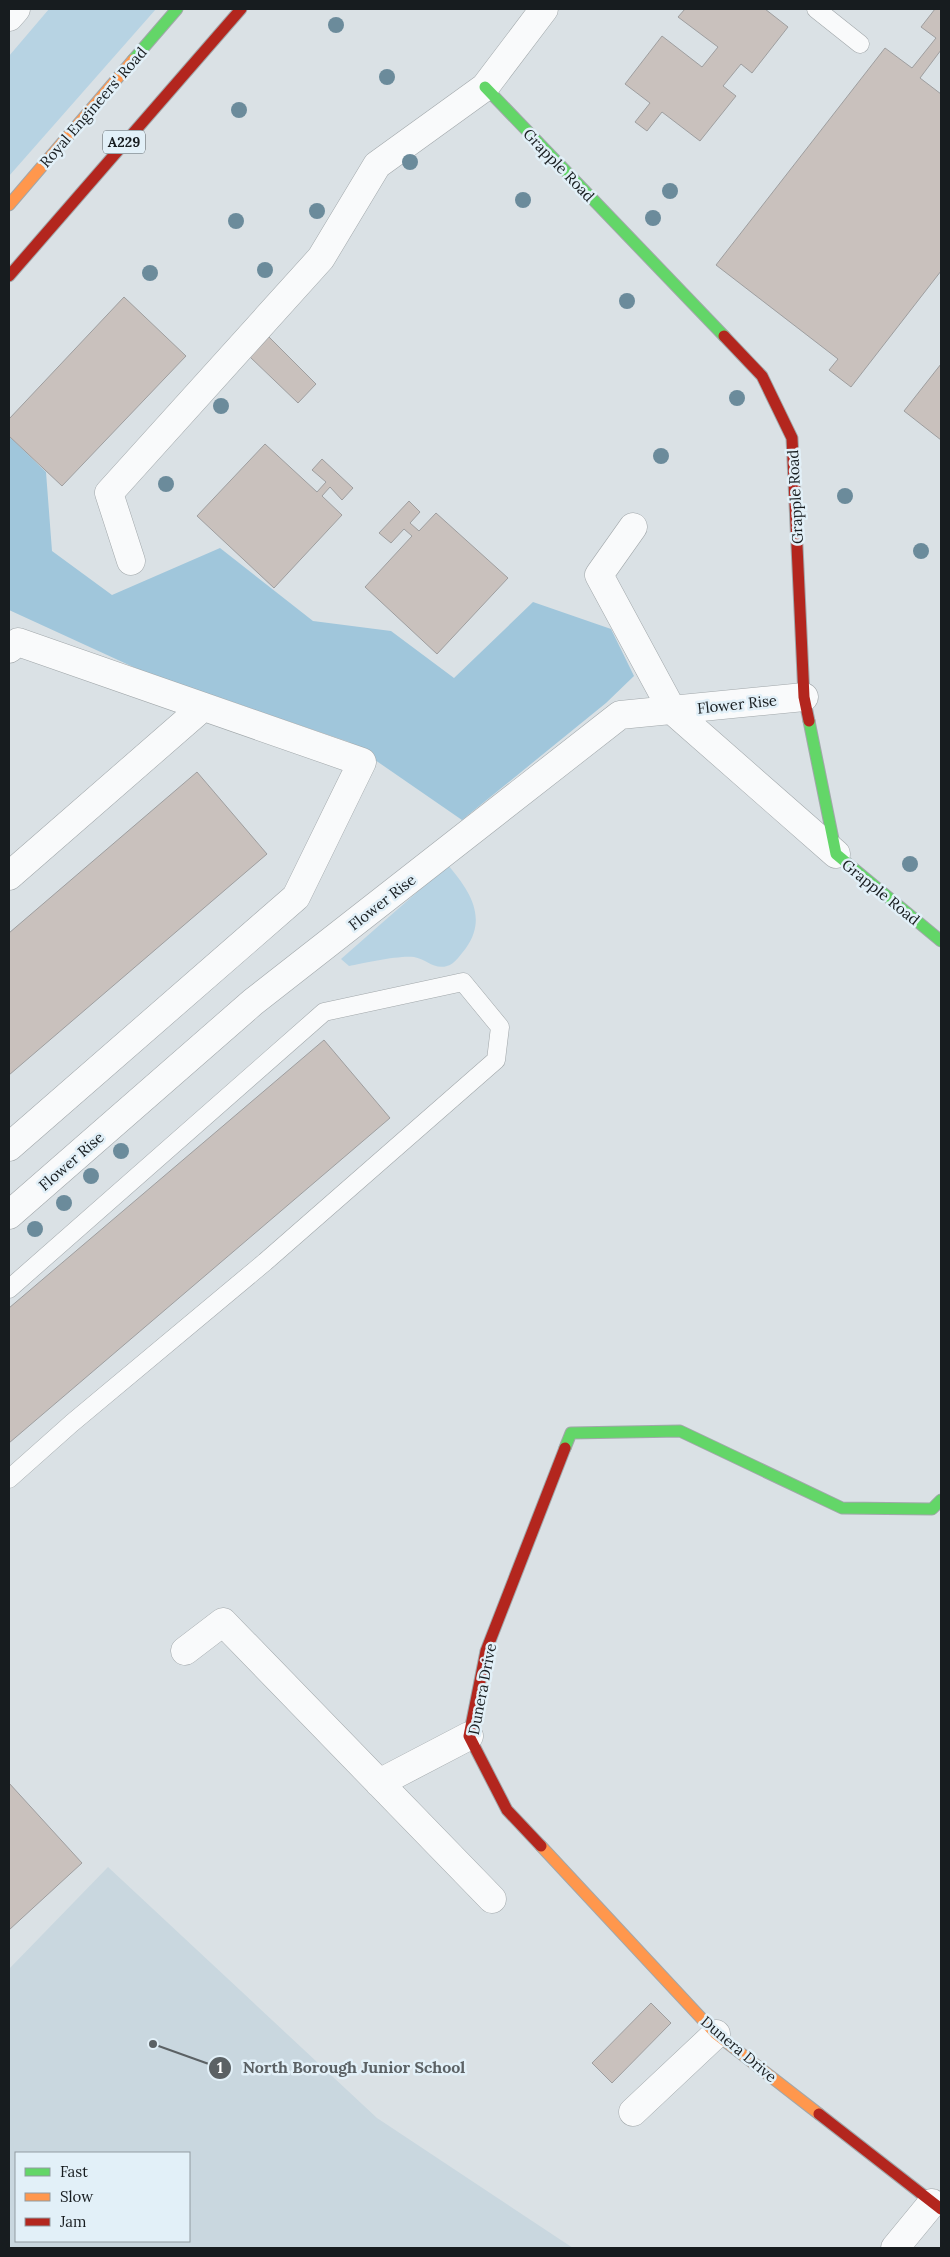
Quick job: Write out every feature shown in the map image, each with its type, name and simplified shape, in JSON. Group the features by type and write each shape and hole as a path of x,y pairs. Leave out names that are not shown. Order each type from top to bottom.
{"main road":[{"name":"Royal Engineers' Road","path":"9,205 177,9"},
{"name":"A229","path":"9,276 241,9"},
{"name":"Grapple Road","path":"485,87 762,376 792,438 804,697 836,854 941,941"},
{"name":"Dunera Drive","path":"937,2206 716,2034 507,1810 469,1736 486,1651 571,1433 680,1431 842,1508 932,1509 941,1500"}],"street":[{"path":"9,17 16,9"},
{"path":"131,561 109,493 321,258 377,165 485,87 544,9"},
{"path":"633,527 599,575 672,710 836,854"},
{"path":"9,649 18,642 362,762 296,897 9,1147"},
{"name":"Flower Rise","path":"9,1215 253,1002 620,716 804,697"},
{"path":"9,876 203,707"},
{"path":"185,1651 223,1622 492,1898"},
{"path":"380,1783 469,1736"},
{"path":"634,2112 716,2034"},
{"path":"895,2248 937,2206"}],"lane":[{"path":"816,9 860,44"},
{"path":"9,1289 324,1012 463,982 500,1027 496,1060 265,1262 72,1423 9,1479"}],"shaded area":[{"path":"49,9 156,9 9,176 9,56"},
{"path":"9,436 46,472 52,551 112,595 220,548 313,621 391,631 454,678 533,602 611,629 634,676 606,703 462,820 349,742 142,671 9,610"},
{"path":"448,865 469,894 476,915 472,937 455,961 450,965 438,967 418,958 400,957 349,966 341,959"},
{"path":"108,1867 377,2118 573,2248 9,2248 9,1969"}],"building":[{"path":"685,9 765,9 788,27 752,73 741,64 723,86 736,96 700,141 662,112 647,131 635,122 650,103 625,84 662,36 702,67 718,47 678,17"},
{"path":"935,9 941,9 941,50 920,78 941,94 941,271 851,387 829,370 838,359 716,265 885,48 912,68 936,38 921,27"},
{"path":"124,297 186,356 62,486 9,436 9,419"},
{"path":"269,337 316,384 298,403 250,357"},
{"path":"941,364 941,440 904,411"},
{"path":"265,444 317,492 326,482 312,470 322,459 353,488 342,500 330,487 322,496 342,515 274,588 197,516"},
{"path":"409,501 420,512 410,523 419,531 436,513 508,578 437,654 365,587 412,536 404,529 391,543 379,533"},
{"path":"197,772 267,854 9,1075 9,933"},
{"path":"324,1040 390,1118 9,1443 9,1308"},
{"path":"9,1783 82,1863 9,1930"},
{"path":"651,2003 671,2023 612,2083 592,2063"}],"traffic: fast":[{"path":"133,60 177,9"},
{"path":"485,87 724,336"},
{"path":"809,721 836,854 941,941"},
{"path":"565,1448 571,1433 680,1431 842,1508 932,1509 941,1500"}],"traffic: slow":[{"path":"9,205 133,60"},
{"path":"541,1846 716,2034 819,2114"}],"traffic: jam":[{"path":"9,276 241,9"},
{"path":"724,336 762,376 792,438 804,697 809,721"},
{"path":"541,1846 507,1810 469,1736 486,1651 565,1448"},
{"path":"819,2114 941,2209"}],"place":[{"name":"North Borough Junior School","path":"153,2044"}]}
